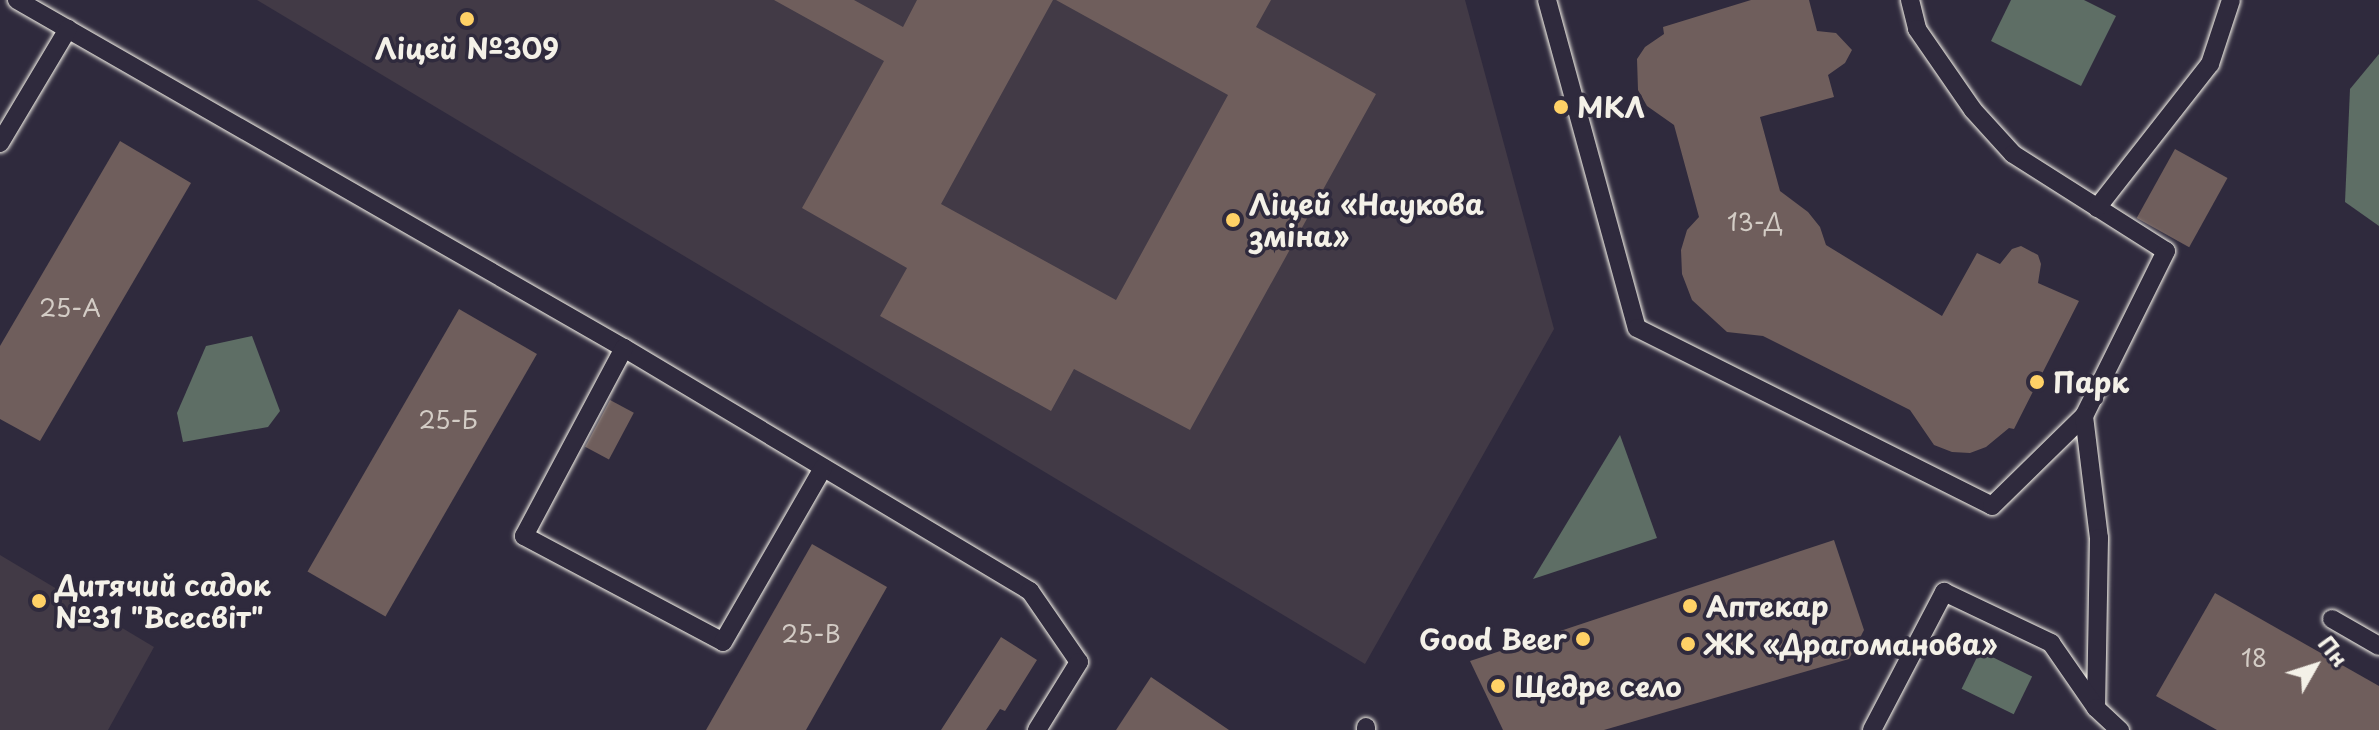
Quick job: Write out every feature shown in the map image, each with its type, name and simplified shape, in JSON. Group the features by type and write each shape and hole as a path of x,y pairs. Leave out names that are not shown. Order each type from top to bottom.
{"lane":[{"path":"17,0 624,348 1030,591 1079,662 1037,730"},
{"path":"1547,0 1637,328 1992,506 2084,416 2166,251 2013,154 1973,110 1917,29 1910,0"},
{"path":"2097,208 2210,64 2231,0"},
{"path":"0,143 68,29"},
{"path":"624,348 524,536 723,642 823,468"},
{"path":"2084,416 2099,538 2096,708"},
{"path":"1872,730 1944,592 2051,643 2096,708 2120,730"},
{"path":"2332,619 2379,646"}],"shaded area":[{"path":"257,0 1465,0 1554,329 1365,664"},
{"name":"Дитячий садок №31 \"Всесвіт\"","path":"0,555 154,647 108,730 0,730"}],"green space":[{"path":"2011,0 2084,0 2116,16 2081,86 1991,41"},
{"path":"2379,54 2379,226 2345,202 2350,89"},
{"path":"252,336 280,411 268,427 183,442 177,413 206,346"},
{"path":"1620,435 1657,538 1533,579"},
{"path":"1980,651 2032,676 2014,714 1962,689"}],"building":[{"name":"Ліцей «Наукова зміна»","path":"774,0 854,0 903,27 917,0 1053,0 941,204 1116,300 1228,95 1056,0 1271,0 1256,27 1376,94 1190,430 1074,369 1051,411 880,316 907,268 802,208 884,61"},
{"path":"1751,0 1809,0 1817,31 1836,33 1852,50 1845,63 1828,75 1834,97 1760,117 1780,191 1808,212 1820,227 1826,245 1942,316 1977,253 2000,264 2012,249 2021,246 2038,255 2041,264 2038,283 2079,301 2014,429 2009,428 1986,447 1970,453 1952,452 1934,445 1910,410 1763,336 1727,332 1692,300 1682,274 1681,250 1687,230 1699,217 1674,125 1647,106 1638,90 1637,59 1645,47 1664,34 1663,27"},
{"path":"120,141 191,183 40,441 0,419 0,346"},
{"path":"2175,149 2227,178 2189,247 2137,218"},
{"path":"459,309 537,354 385,616 308,571"},
{"path":"610,400 634,413 609,459 585,447"},
{"name":"ЖК «Драгоманова»","path":"1834,540 1864,630 1849,659 1604,730 1503,730 1470,661"},
{"path":"812,544 887,587 806,730 706,730"},
{"path":"2215,593 2379,686 2379,730 2217,730 2156,696"},
{"path":"1001,637 1037,660 1005,711 1000,709 986,730 941,730"},
{"path":"1151,677 1229,730 1116,730"}],"place":[{"name":"Ліцей №309","path":"467,19"},
{"name":"МКЛ","path":"1561,107"},
{"name":"Ліцей «Наукова зміна»","path":"1233,220"},
{"name":"Парк","path":"2037,382"},
{"name":"Дитячий садок №31 \"Всесвіт\"","path":"39,601"},
{"name":"Аптекар","path":"1690,606"},
{"name":"Good Beer","path":"1583,639"},
{"name":"ЖК «Драгоманова»","path":"1688,644"},
{"name":"Щедре село","path":"1498,686"}]}
